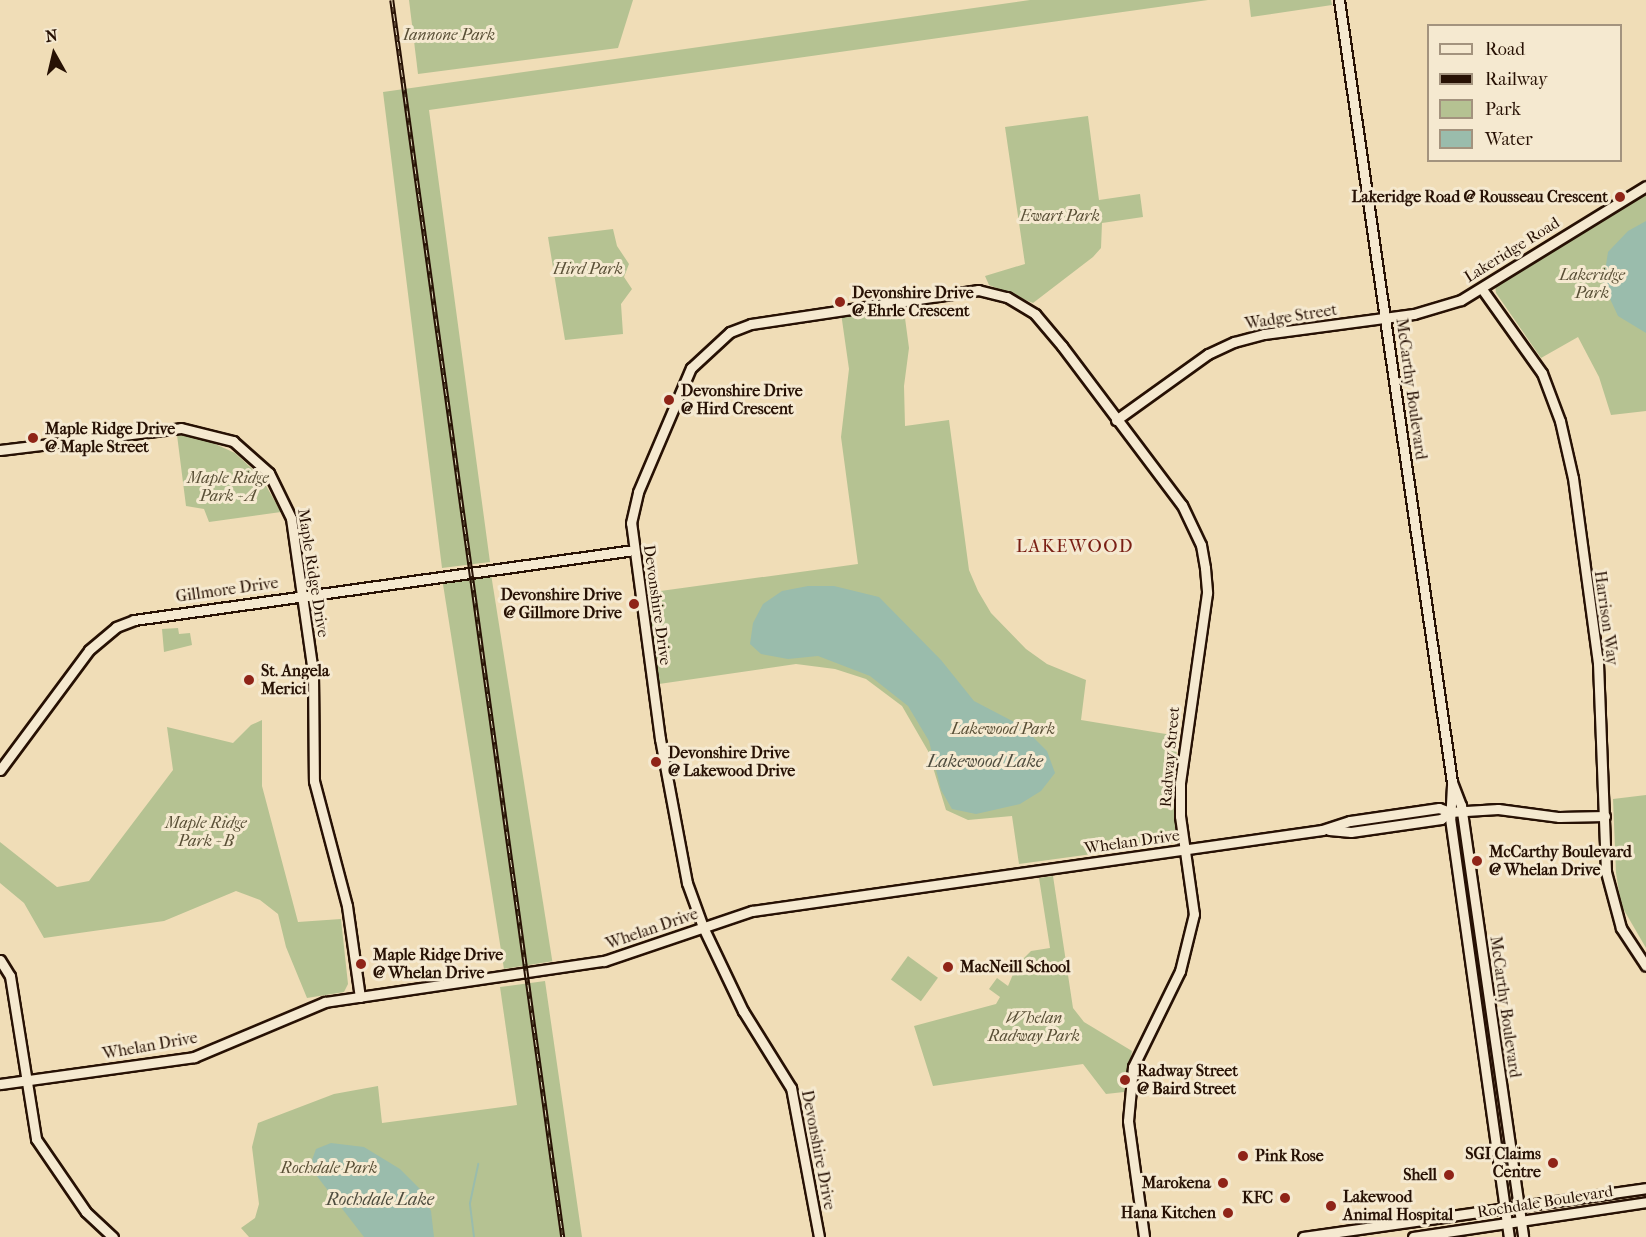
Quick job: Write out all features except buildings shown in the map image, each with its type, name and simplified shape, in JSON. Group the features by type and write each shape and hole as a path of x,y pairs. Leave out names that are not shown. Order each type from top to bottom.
{"street":[{"name":"McCarthy Boulevard","path":"1339,0 1452,782 1462,811 1523,1237"},
{"name":"Lakeridge Road","path":"1386,318 1434,309 1482,288 1646,186"},
{"name":"Harrison Way","path":"1482,288 1542,373 1560,421 1573,478 1598,663 1606,872 1614,908 1622,928 1646,966"},
{"name":"Devonshire Drive","path":"819,1237 791,1088 743,1011 703,927 687,883 678,839 634,549 631,523 638,492 691,368 730,332 751,324 978,290 1007,297 1035,314 1062,346"},
{"name":"Wadge Street","path":"1116,420 1208,354 1234,342 1264,334 1386,318"},
{"name":"Radway Street","path":"1062,346 1182,505 1201,545 1205,568 1207,593 1180,783 1185,849 1194,914 1189,943 1180,971 1133,1067 1128,1121 1144,1237"},
{"name":"Maple Ridge Drive","path":"0,450 163,428 204,432 233,441 269,473 287,504 313,673 314,781 347,906 360,997"},
{"name":"Gillmore Drive","path":"0,770 89,650 116,627 147,616 634,549"},
{"name":"McCarthy Boulevard","path":"1452,782 1450,812 1509,1237"},
{"name":"Whelan Drive","path":"0,1084 194,1057 325,1002 604,961 752,911 1322,830 1350,821 1439,808 1450,812 1498,809 1559,817 1605,816"},
{"path":"0,960 10,976 36,1139 86,1212 113,1237"},
{"name":"Rochdale Boulevard","path":"1303,1237 1519,1208 1646,1188"},
{"name":"Rochdale Boulevard","path":"1413,1237 1646,1202"}],"green space":[{"name":"Iannone Park","path":"409,0 633,0 618,48 418,74"},
{"path":"1030,0 1208,0 429,110 490,562 442,568 383,92"},
{"path":"1249,0 1331,0 1332,5 1251,17"},
{"name":"Ewart Park","path":"1088,116 1099,200 1140,194 1143,217 1102,223 1101,248 1093,257 1033,303 989,285 985,276 1025,264 1005,127"},
{"name":"Lakeridge Park","path":"1646,191 1646,411 1611,415 1599,377 1578,337 1541,358 1496,293 1495,284"},
{"name":"Hird Park","path":"613,229 617,246 629,264 624,277 632,289 621,304 623,334 565,340 548,237"},
{"name":"Lakewood Park","path":"903,303 909,348 904,386 905,426 949,420 969,570 978,591 991,613 1026,649 1047,664 1086,680 1081,720 1178,736 1173,795 1177,836 1173,843 1019,864 1012,816 968,820 946,810 928,751 902,706 866,679 835,669 796,664 659,684 646,593 858,564 841,437 849,369 841,313"},
{"name":"Maple Ridge Park - A","path":"177,435 202,438 235,453 261,477 281,512 209,522 204,509 186,506"},
{"path":"491,574 552,961 504,969 443,582"},
{"path":"178,628 179,634 190,633 192,645 164,652 162,629"},
{"name":"Maple Ridge Park - B","path":"262,720 262,786 298,922 341,919 348,984 344,992 307,998 286,947 278,914 260,900 236,891 164,921 44,938 24,903 0,883 0,842 57,887 89,881 173,770 167,727 233,743 251,725"},
{"path":"1646,795 1646,948 1621,905 1616,873 1613,799"},
{"name":"Whelan Radway Park","path":"1053,876 1073,1008 1084,1022 1132,1051 1124,1092 1106,1094 1083,1064 933,1086 914,1026 996,1004 1000,997 989,989 997,978 1008,986 1017,965 1031,951 1050,948 1039,878"},
{"path":"908,956 938,978 921,1001 891,979"},
{"name":"Rochdale Park","path":"545,981 582,1237 249,1237 241,1228 255,1218 259,1204 252,1147 258,1123 334,1094 378,1086 382,1123 517,1105 500,987"}],"water":[{"path":"1646,221 1646,333 1618,316 1603,284 1608,252 1628,231"},
{"name":"Lakewood Lake","path":"808,586 834,586 879,597 941,660 974,701 1022,726 1047,751 1055,773 1041,791 1020,804 976,814 952,809 941,790 929,741 908,706 870,676 818,656 788,659 761,654 750,644 753,623 763,604 782,591"},
{"name":"Rochdale Lake","path":"331,1143 364,1147 400,1169 420,1189 431,1211 434,1237 364,1237 316,1175 312,1160 316,1149"}],"waterway":[{"path":"474,1237 470,1203 478,1164"}],"railway":[{"path":"392,0 563,1237"}],"place":[{"name":"Lakeridge Road @ Rousseau Crescent","path":"1620,197"},
{"name":"Devonshire Drive @ Ehrle Crescent","path":"840,302"},
{"name":"Devonshire Drive @ Hird Crescent","path":"669,400"},
{"name":"Maple Ridge Drive @ Maple Street","path":"33,438"},
{"name":"Devonshire Drive @ Gillmore Drive","path":"634,604"},
{"name":"St. Angela Merici","path":"249,680"},
{"name":"Devonshire Drive @ Lakewood Drive","path":"656,762"},
{"name":"McCarthy Boulevard @ Whelan Drive","path":"1477,861"},
{"name":"Maple Ridge Drive @ Whelan Drive","path":"361,964"},
{"name":"MacNeill School","path":"948,967"},
{"name":"Radway Street @ Baird Street","path":"1125,1080"},
{"name":"Pink Rose","path":"1243,1156"},
{"name":"SGI Claims Centre","path":"1553,1163"},
{"name":"Shell","path":"1449,1175"},
{"name":"Marokena","path":"1223,1183"},
{"name":"KFC","path":"1285,1198"},
{"name":"Lakewood Animal Hospital","path":"1331,1206"},
{"name":"Hana Kitchen","path":"1228,1213"}],"district":[{"name":"LAKEWOOD","path":"1075,547"}]}
